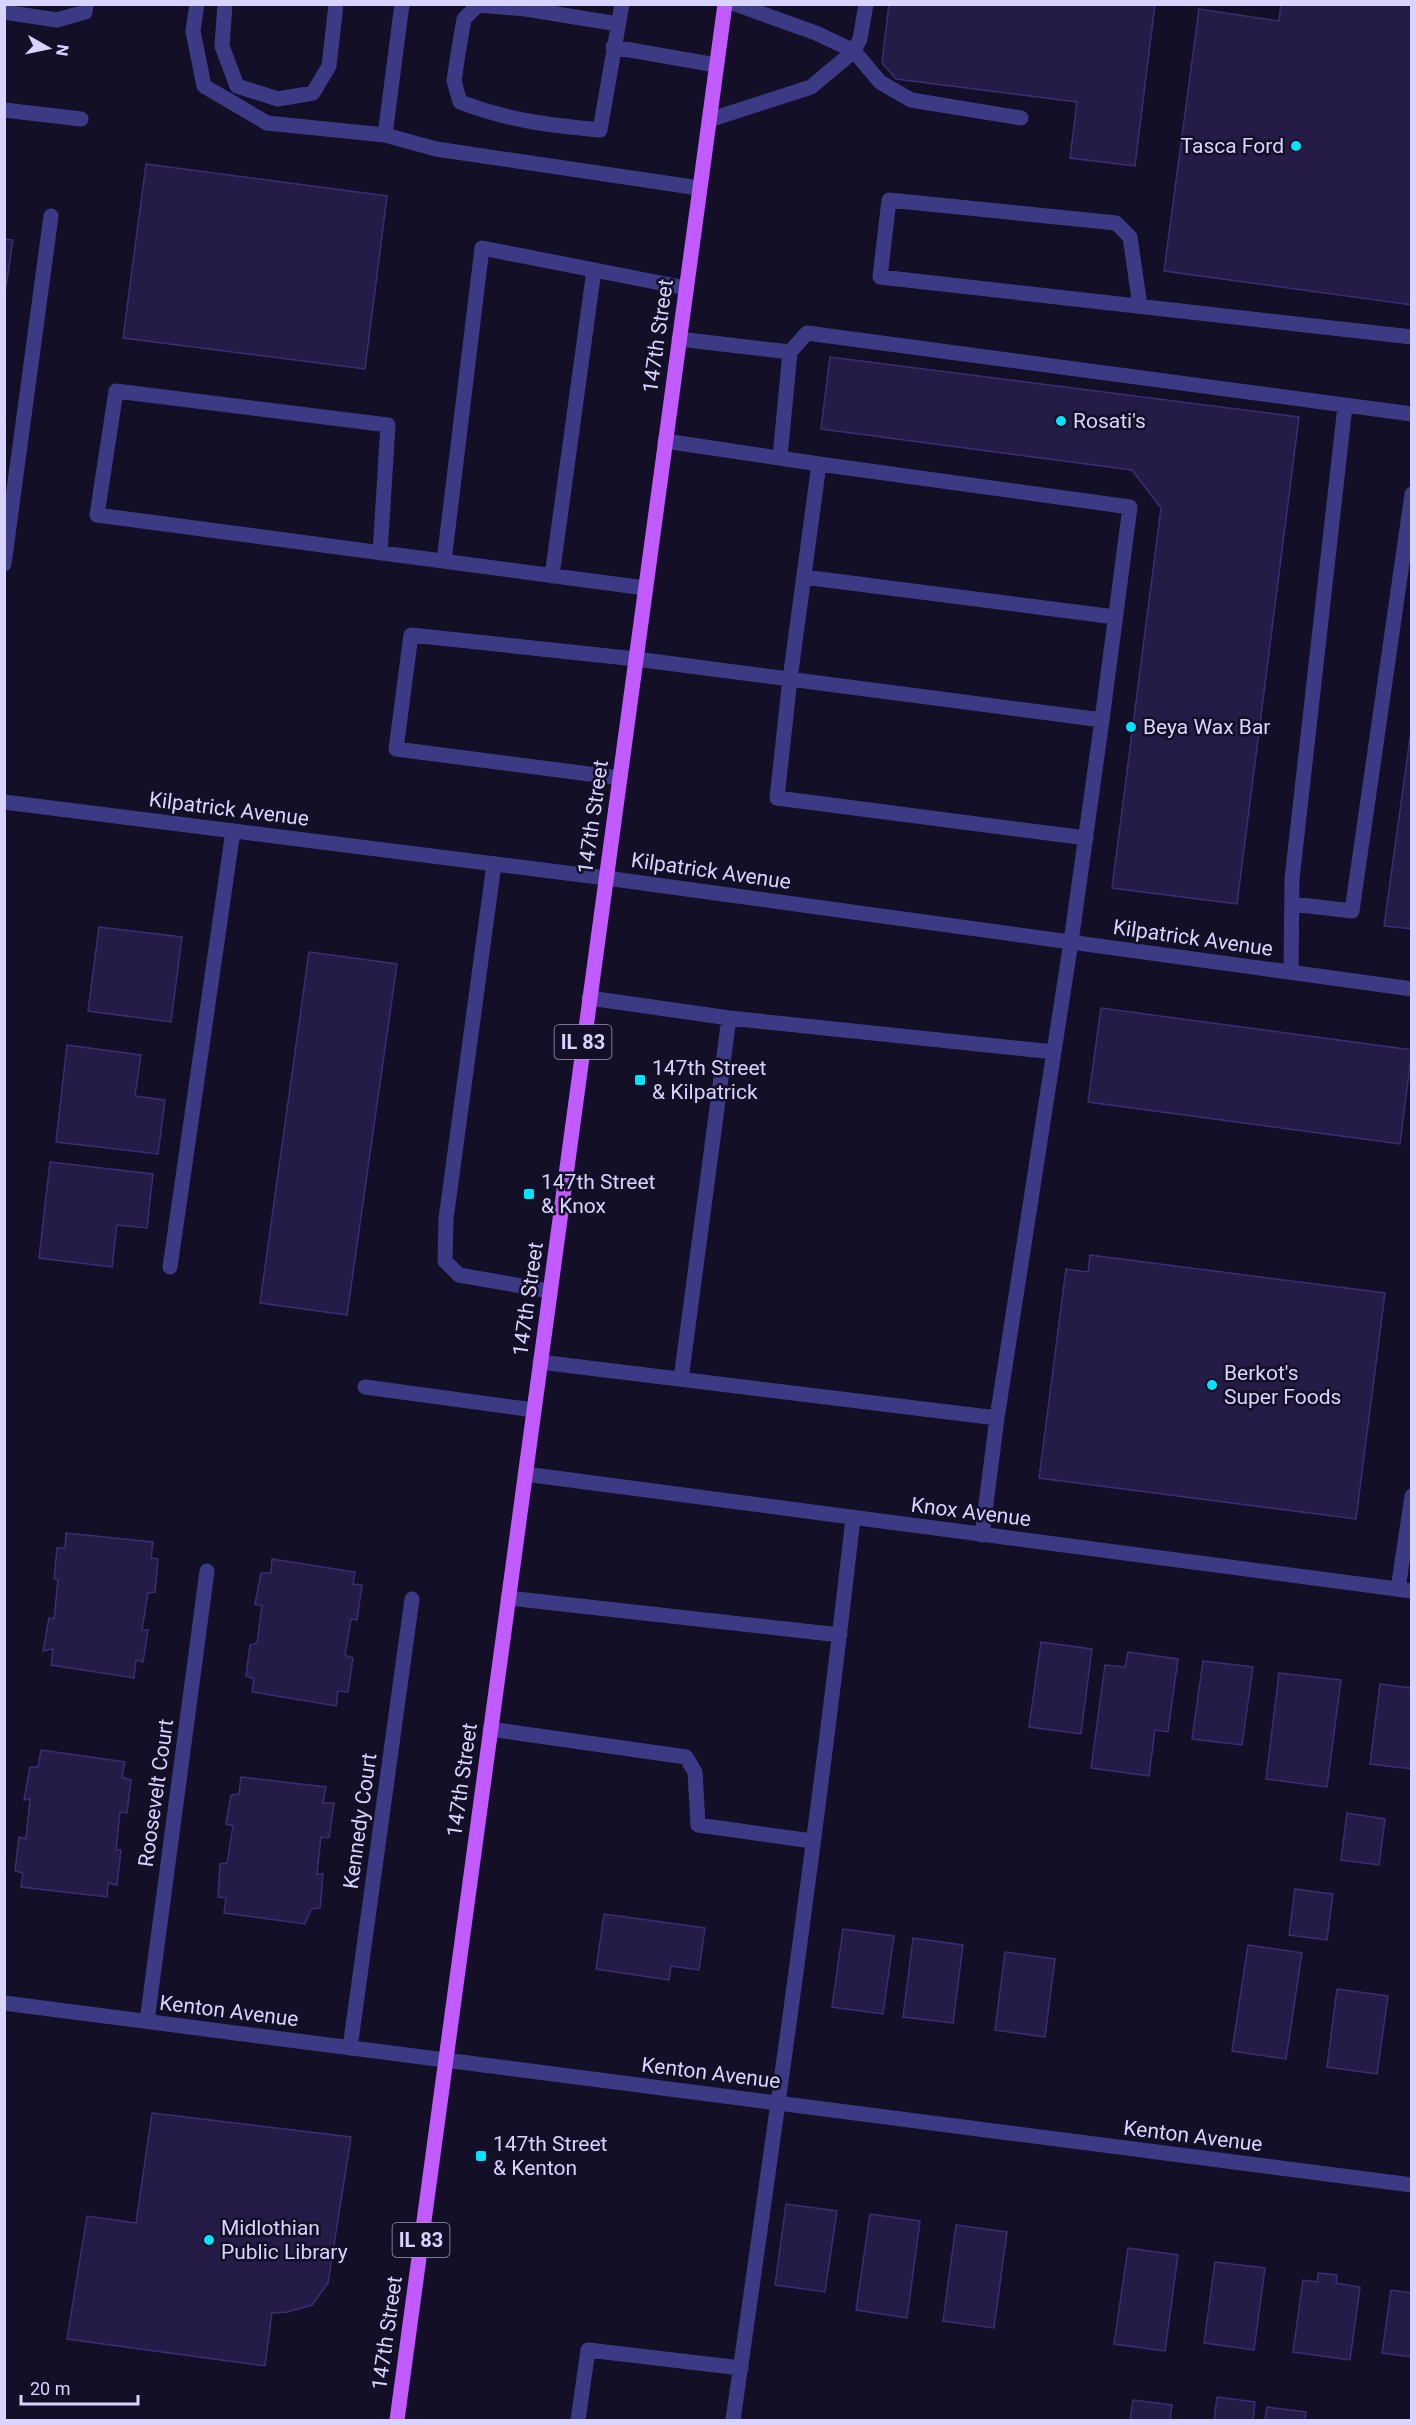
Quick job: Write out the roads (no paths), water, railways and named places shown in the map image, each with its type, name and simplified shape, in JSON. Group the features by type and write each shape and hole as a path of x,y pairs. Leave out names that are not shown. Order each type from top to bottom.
{"main road":[{"name":"147th Street","path":"397,2421 724,4"}],"street":[{"path":"197,4 193,31 204,86 267,123 385,135 436,149 699,188"},
{"path":"225,4 222,46 237,86 278,99 313,93 329,66 336,4"},
{"path":"385,135 402,4"},
{"path":"618,24 526,9 478,5 464,19 454,81 460,102 492,114 534,124 600,130 622,4"},
{"path":"735,4 816,33 854,51 880,82 911,100 1021,117"},
{"path":"709,120 811,87 854,51 860,39 866,4"},
{"path":"4,12 57,20 86,8"},
{"path":"613,47 716,65"},
{"path":"4,110 81,119"},
{"path":"1140,306 1130,237 1116,222 889,200 879,277 1412,337"},
{"path":"4,564 10,478 51,216"},
{"path":"444,561 482,248 686,288"},
{"path":"552,576 594,270"},
{"path":"780,457 790,352 807,333 1412,414"},
{"path":"679,339 790,352"},
{"path":"380,553 388,425 116,391 97,515 380,553 444,561 552,576 645,588"},
{"path":"1291,972 1292,879 1345,405"},
{"path":"665,441 1130,507 1086,838 997,1418 982,1535"},
{"path":"819,464 790,679 777,798 1086,838"},
{"path":"1292,904 1352,911 1412,494"},
{"path":"804,577 1115,617"},
{"path":"620,778 396,749 411,635 636,659 1102,720"},
{"name":"Kilpatrick Avenue","path":"4,802 606,878 1412,989"},
{"path":"171,1267 233,831"},
{"path":"494,864 446,1219 445,1261 459,1275 550,1291"},
{"path":"589,998 729,1018 1054,1053"},
{"path":"681,1379 729,1018"},
{"path":"540,1362 997,1418"},
{"path":"365,1387 534,1410"},
{"name":"Knox Avenue","path":"525,1474 1405,1590"},
{"path":"1405,1590 1412,1496"},
{"path":"733,2421 778,2103 840,1635 853,1518"},
{"name":"Roosevelt Court","path":"147,2021 207,1571"},
{"path":"508,1598 840,1635"},
{"name":"Kennedy Court","path":"350,2048 412,1599"},
{"path":"490,1729 686,1757 695,1772 698,1825 812,1841"},
{"name":"Kenton Avenue","path":"4,2003 1412,2185"},
{"path":"578,2421 588,2350 741,2368"}],"place":[{"name":"Tasca Ford","path":"1296,146"},
{"name":"Rosati's","path":"1061,421"},
{"name":"Beya Wax Bar","path":"1131,727"},
{"name":"147th Street & Kilpatrick","path":"640,1080"},
{"name":"147th Street & Knox","path":"529,1194"},
{"name":"Berkot's Super Foods","path":"1212,1385"},
{"name":"147th Street & Kenton","path":"481,2156"},
{"name":"Midlothian Public Library","path":"209,2240"}]}
